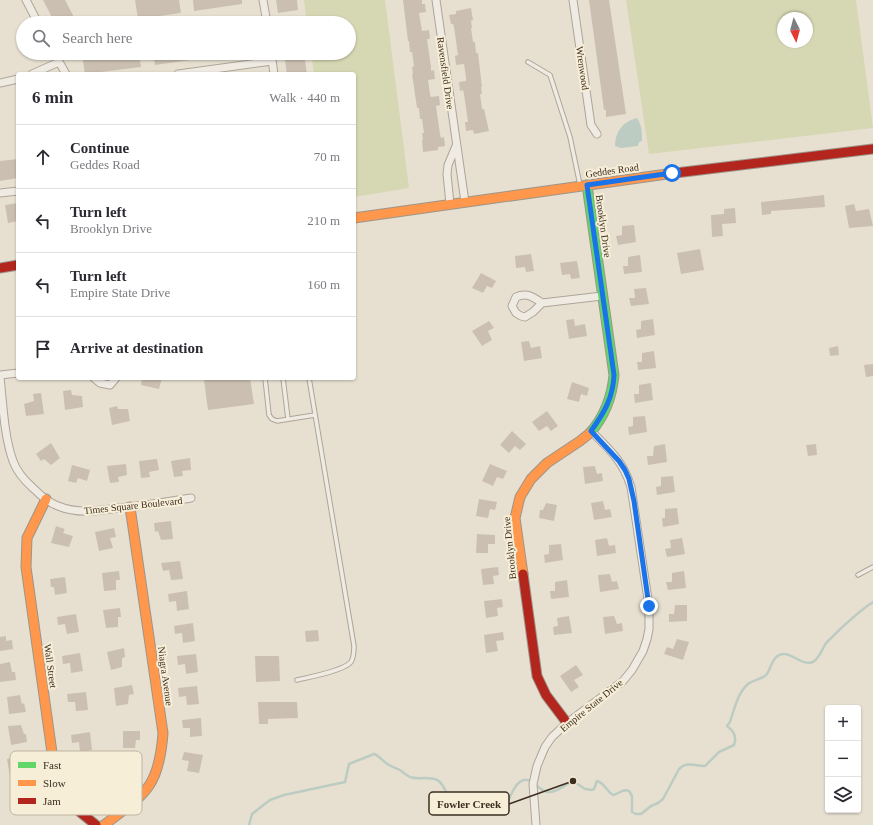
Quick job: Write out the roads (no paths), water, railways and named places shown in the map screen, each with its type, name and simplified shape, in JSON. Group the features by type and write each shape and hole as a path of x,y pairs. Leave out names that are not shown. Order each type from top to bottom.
{"street":[{"path":"26,0 34,16"},
{"path":"263,0 266,16"},
{"name":"Ravensfield Drive","path":"436,0 465,202"},
{"name":"Wrenwood","path":"573,0 591,125 597,134"},
{"path":"192,72 272,61 274,72"},
{"path":"36,72 59,62 65,72"},
{"path":"0,83 16,79"},
{"name":"Ravensfield Drive","path":"450,204 447,174 448,166 456,146"},
{"name":"Geddes Road","path":"356,218 584,185 873,149"},
{"name":"Brooklyn Drive","path":"567,723 550,703 537,676 516,530 516,508 520,495 533,477 552,458 571,448 591,431 607,407 613,387 614,375 584,185"},
{"path":"0,193 16,191"},
{"path":"0,268 16,265"},
{"path":"542,303 602,296"},
{"path":"0,376 16,373"},
{"name":"Times Square Boulevard","path":"0,376 8,441 13,461 24,479 56,506 81,512 130,507 191,498"},
{"path":"96,380 100,383 110,385 114,380"},
{"name":"Empire State Drive","path":"536,825 533,798 534,776 545,747 567,723 623,681 632,670 643,651 649,629 649,606 631,487 625,470 619,461 591,431"},
{"name":"Wall Street","path":"46,499 27,538 26,567 52,751"},
{"name":"Niagra Avenue","path":"130,507 163,732 159,762 150,786 142,794"},
{"name":"Wall Street","path":"84,815 96,825"},
{"name":"Niagra Avenue","path":"104,825 117,815"}],"lane":[{"path":"528,62 550,76 554,84 584,185"},
{"path":"265,380 269,415 272,419 277,421 315,415"},
{"path":"283,380 288,419"},
{"path":"297,680 345,667 352,661 354,655 354,646 309,380"},
{"path":"858,575 873,566"}],"waterway":[{"path":"249,825 252,814 270,800 284,795 345,782 349,764 374,754 387,764 410,777 430,778 439,781 448,794 453,798 479,804 495,813 506,805 519,782 527,780 542,790 548,792 558,790 573,781 585,789 592,790 594,789 597,781 602,783 613,795 623,791 629,791 632,796 632,812 641,814 663,799 679,769 685,765 691,764 705,766 719,752 734,745 734,734 727,726 730,722 739,696 748,684 767,674 777,656 784,654 809,663 813,662 827,642 843,626 873,602"}],"place":[{"name":"Fowler Creek","path":"573,781"}]}
